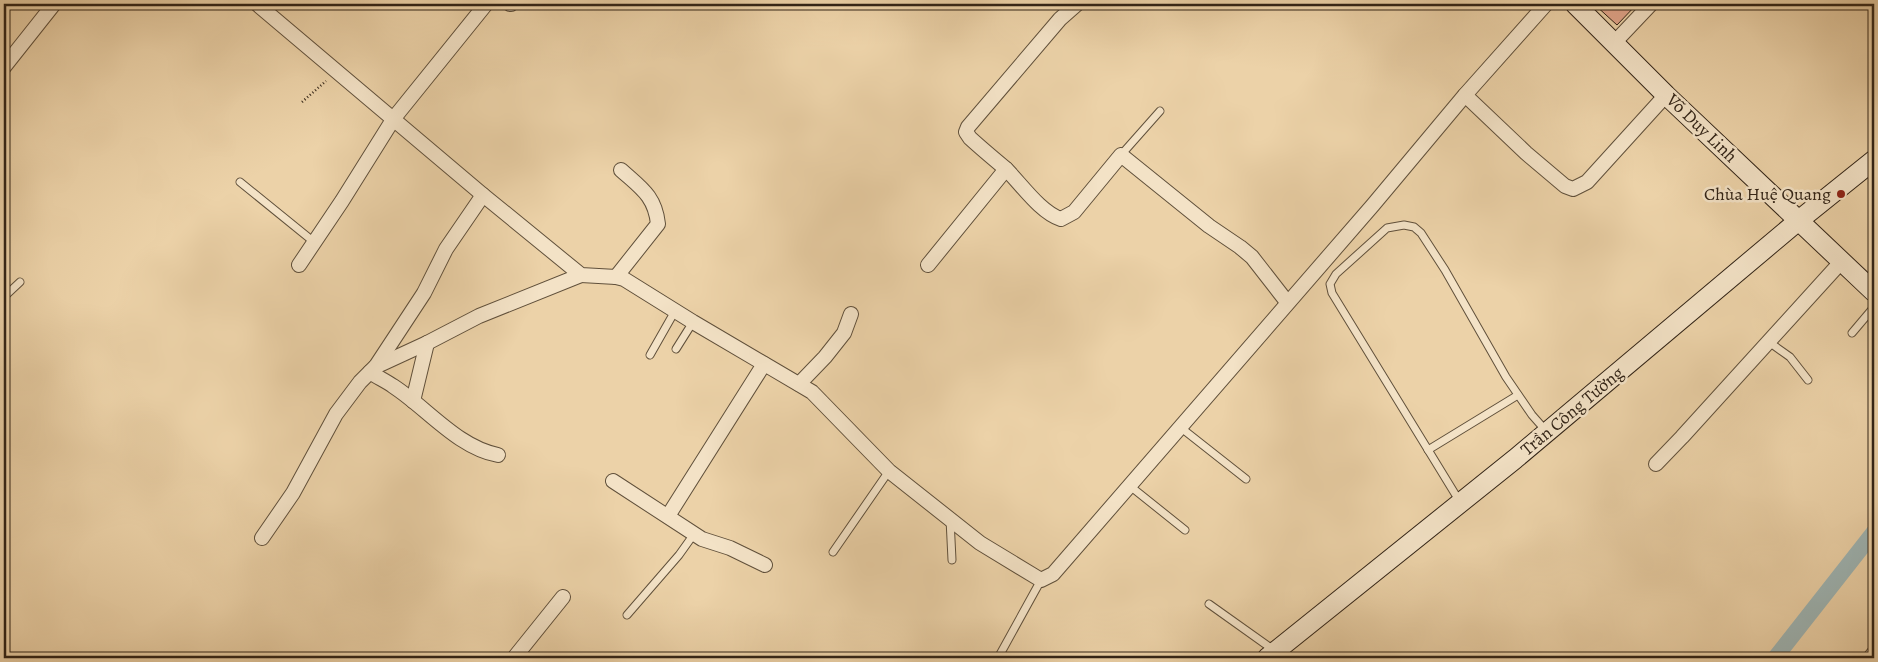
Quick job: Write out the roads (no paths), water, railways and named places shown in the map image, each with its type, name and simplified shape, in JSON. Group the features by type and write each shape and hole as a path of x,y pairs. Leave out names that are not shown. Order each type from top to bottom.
{"main road":[{"name":"Võ Duy Linh","path":"1575,4 1666,95 1874,292"},
{"name":"Trần Công Tường","path":"1271,655 1547,432 1798,221 1874,160"}],"street":[{"path":"4,67 54,4"},
{"path":"257,4 483,195 581,275"},
{"path":"299,264 342,201 394,118 486,4"},
{"path":"1077,4 1060,19 968,127 966,132 970,138 1006,170 1046,210 1053,216 1061,219 1074,212 1121,155 1209,226 1252,257 1287,302"},
{"path":"372,369 479,316 581,275 624,279 812,392 889,471 980,543 1041,580 1053,574 1546,4"},
{"path":"1614,43 1651,4"},
{"path":"1465,96 1526,153 1565,186 1573,189 1587,182 1666,95"},
{"path":"616,277 658,224 656,210 649,195 621,170"},
{"path":"928,265 1006,170"},
{"path":"262,538 293,493 336,414 372,369 424,293 446,248 483,195"},
{"path":"1656,464 1841,262"},
{"path":"799,384 825,357 844,333 851,314"},
{"path":"413,401 427,343"},
{"path":"668,516 764,364"},
{"path":"372,369 462,439 484,452 498,455"},
{"path":"614,481 702,539 730,548 765,565"},
{"path":"514,658 563,597"},
{"path":"1870,658 1874,653"}],"lane":[{"path":"1121,155 1160,111"},
{"path":"240,182 314,242"},
{"path":"1460,502 1332,293 1330,284 1336,274 1387,228 1404,225 1414,227 1421,233 1445,270 1506,377 1547,432"},
{"path":"4,298 20,282"},
{"path":"1852,333 1874,307"},
{"path":"650,355 675,311"},
{"path":"676,349 693,322"},
{"path":"1768,342 1790,357 1808,380"},
{"path":"1428,450 1518,394"},
{"path":"1180,427 1246,479"},
{"path":"832,552 889,471"},
{"path":"1130,486 1185,530"},
{"path":"950,519 952,560"},
{"path":"627,615 694,534"},
{"path":"998,658 1041,580"},
{"path":"1209,604 1271,655"}],"waterway":[{"path":"1775,658 1874,532"}],"place":[{"name":"Chùa Huệ Quang","path":"1841,194"}]}
